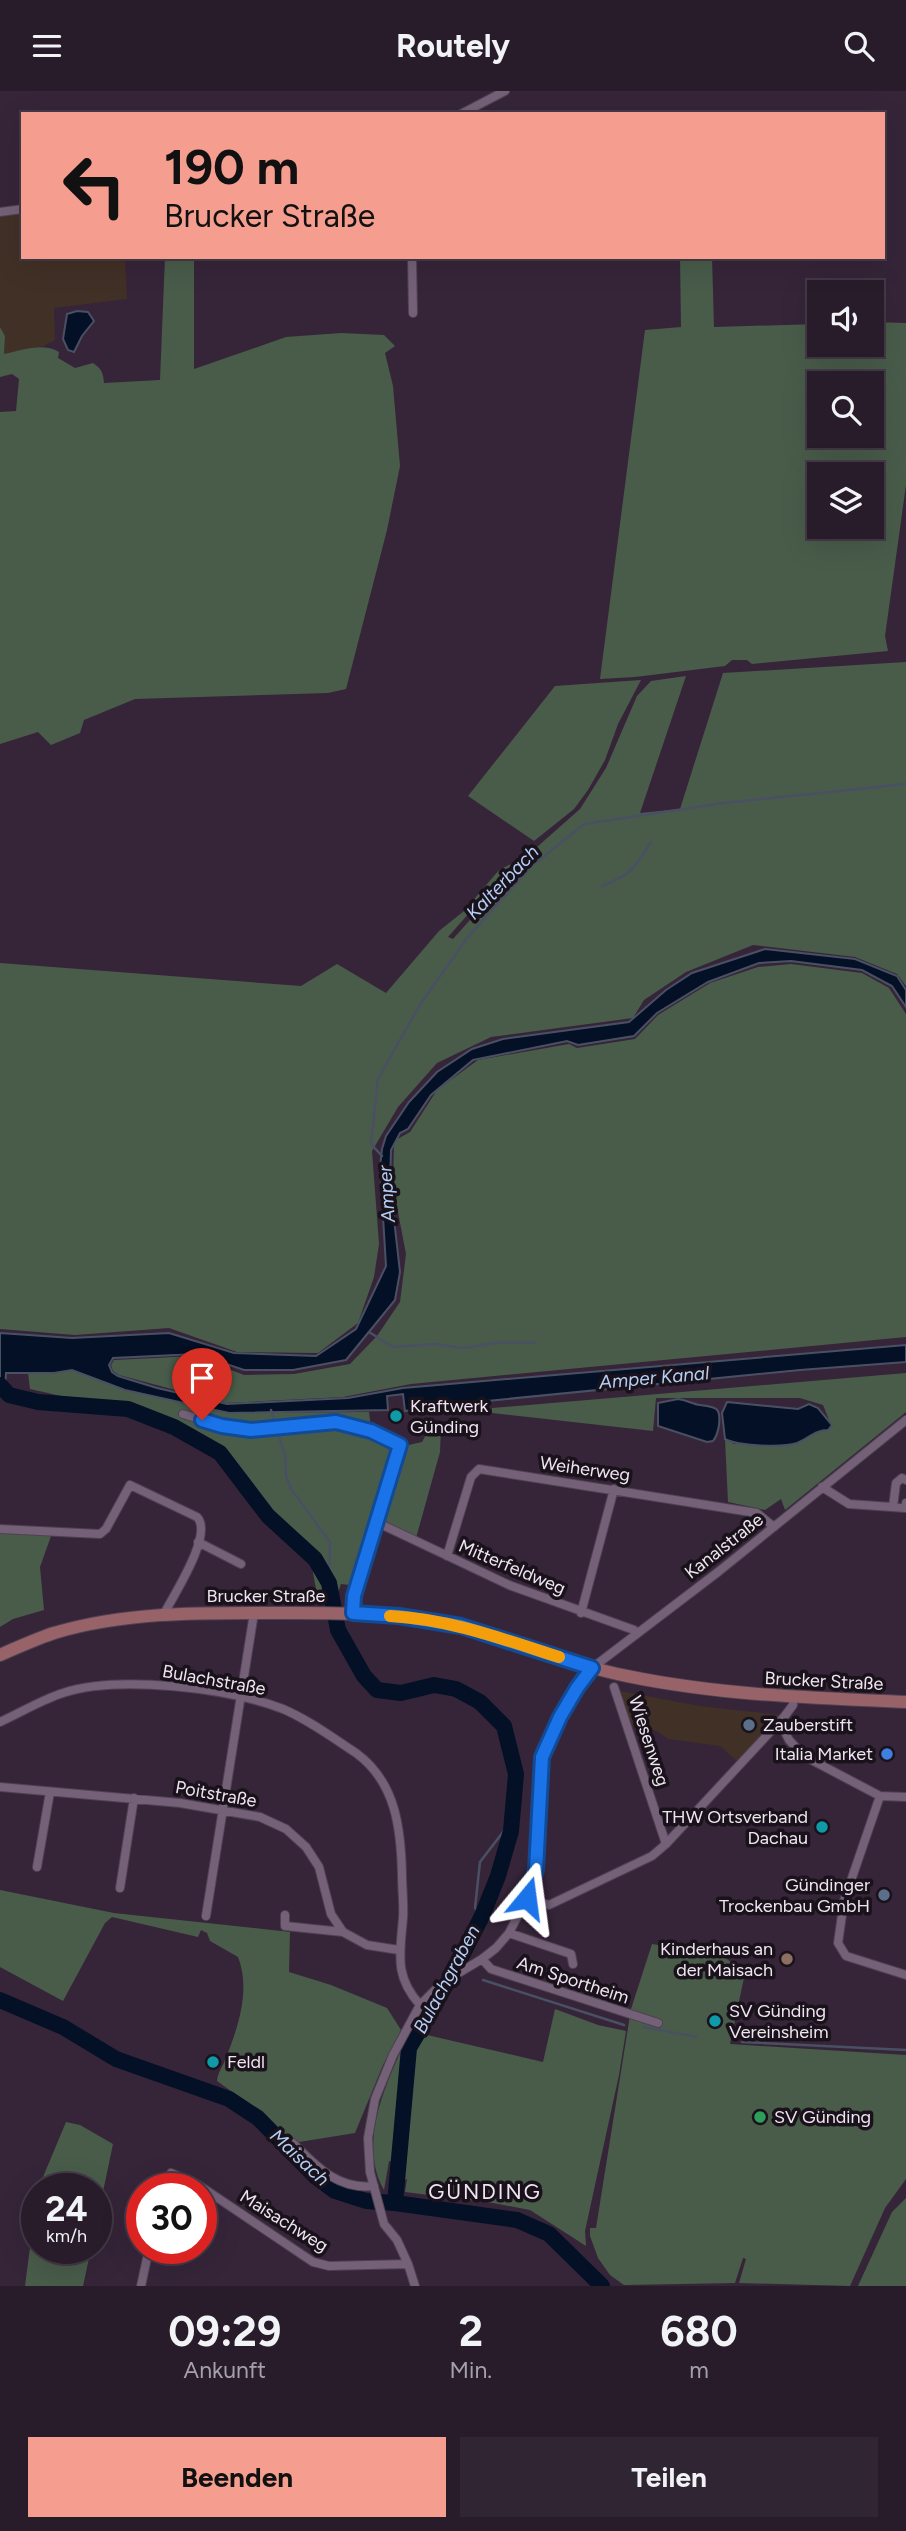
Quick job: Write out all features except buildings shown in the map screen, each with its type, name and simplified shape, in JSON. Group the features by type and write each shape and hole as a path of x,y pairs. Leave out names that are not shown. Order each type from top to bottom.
{"main road":[{"name":"Brucker Straße","path":"0,1654 54,1633 163,1614 348,1613 410,1617 461,1626 592,1668 714,1691 906,1703"}],"street":[{"path":"465,112 502,92"},
{"path":"0,212 21,209"},
{"path":"412,259 413,313"},
{"path":"183,1414 222,1426 251,1430 336,1422 371,1431 400,1445 348,1613"},
{"name":"Kanalstraße","path":"415,2286 397,2240 384,2224 370,2172 368,2138 375,2099 393,2055 421,2005 442,1983 482,1959 509,1933 527,1898 536,1870 542,1757 564,1710 592,1668 774,1527 906,1420"},
{"name":"Weiherweg","path":"446,1556 471,1477 479,1469 757,1513 774,1527"},
{"path":"893,1507 895,1483 902,1478 906,1480"},
{"path":"0,1529 100,1534 106,1529 130,1485 197,1517 201,1521 198,1549 163,1614"},
{"path":"822,1487 849,1503 906,1508 906,1503"},
{"path":"581,1613 614,1489"},
{"name":"Mitterfeldweg","path":"376,1522 509,1585 634,1630 637,1634"},
{"path":"198,1542 241,1564"},
{"path":"206,1916 254,1613"},
{"name":"Bulachstraße","path":"0,1722 63,1693 107,1684 152,1685 241,1696 284,1710 320,1730 365,1761 387,1787 401,1835 403,1917 399,1950 405,1980 412,1996 421,2005"},
{"name":"Wiesenweg","path":"614,1687 666,1844"},
{"path":"527,1898 549,1905 652,1856 784,1717 793,1705 793,1697"},
{"path":"784,1717 786,1734 795,1749 880,1796 906,1797"},
{"name":"Poitstraße","path":"0,1787 134,1798 224,1809 269,1821 286,1829 306,1847 319,1867 331,1914 343,1932"},
{"path":"37,1867 50,1792"},
{"path":"880,1796 844,1901 838,1943 846,1956 906,1975"},
{"path":"120,1888 134,1798"},
{"path":"285,1915 285,1926 343,1932 368,1945 399,1950"},
{"path":"509,1933 571,1954 573,1964"},
{"name":"Am Sportheim","path":"482,1959 491,1969 658,2023"},
{"path":"293,2143 319,2169 339,2183 374,2189"},
{"name":"Maisachweg","path":"217,2197 313,2262 329,2266 408,2264"},
{"path":"141,2286 146,2264"}],"shaded area":[{"path":"21,212 21,259 125,259 127,299 54,308 55,340 44,346 4,354 5,336 0,327 0,215"},
{"path":"619,1691 700,1706 779,1715 737,1761 720,1746 668,1739 657,1731 630,1725"}],"green space":[{"path":"165,259 194,259 194,369 286,337 341,333 384,335 395,346 385,353 393,386 400,466 387,530 346,689 328,693 135,699 84,720 80,733 51,745 38,732 0,744 0,412 16,411 19,379 12,374 0,377 0,327 5,336 4,354 32,348 53,349 59,352 58,358 75,368 93,363 102,372 104,383 160,380"},
{"path":"680,259 712,259 714,327 807,324 807,357 884,357 884,322 906,323 906,485 885,636 888,651 752,664 747,660 732,660 725,666 600,679 645,330 681,327"},
{"path":"906,662 906,986 897,974 855,957 753,945 686,972 644,1000 633,1018 491,1037 437,1063 398,1107 372,1151 379,1244 374,1277 358,1323 318,1353 237,1352 169,1328 75,1335 0,1329 0,963 301,986 337,964 386,993 439,931 464,911 499,870 513,863 448,937 453,939 528,855 580,809 606,768 637,696 651,681 686,676 640,813 680,809 723,673"},
{"path":"641,680 618,724 605,760 588,790 574,809 534,841 468,796 555,686"},
{"path":"791,964 862,973 889,988 906,1014 906,1337 411,1384 343,1397 224,1403 119,1375 113,1371 111,1365 114,1360 195,1356 244,1375 294,1374 350,1364 377,1336 400,1302 406,1254 393,1186 394,1141 410,1132 437,1090 478,1060 569,1044 577,1048 635,1039 658,1015 710,983 758,967"},
{"path":"72,1370 125,1390 229,1413 369,1412 372,1437 393,1445 370,1525 357,1586 341,1584 335,1601 325,1602 317,1595 311,1561 266,1522 219,1460 141,1418 97,1404 30,1389 28,1373"},
{"path":"906,1373 906,1412 785,1510 781,1499 765,1510 728,1502 725,1439 734,1444 797,1443 831,1425 823,1405 800,1398 656,1398 653,1431 492,1413 492,1408"},
{"path":"432,1424 441,1427 440,1452 416,1538 381,1521 404,1446 422,1442"},
{"path":"0,1533 51,1536 40,1567 44,1610 13,1619 0,1627"},
{"path":"0,1890 114,1913 290,1932 289,1972 331,1985 387,2008 401,2030 383,2065 355,2133 293,2143 263,2114 217,2081 238,2022 243,1983 238,1957 210,1941 207,1933 201,1930 198,1937 112,1917 105,1923 63,2001 0,1967"},
{"name":"SV Günding","path":"652,1944 723,1956 745,1973 730,2044 906,2055 906,2179 885,2208 850,2286 739,2283 746,2259 743,2258 735,2283 624,2285 610,2275 598,2258 590,2228 596,2228 631,2009"},
{"path":"555,2009 598,2025 626,2031 585,2231 586,2246 530,2210 405,2192 407,2179 401,2181 394,2162 389,2161 384,2190 376,2171 374,2130 385,2089 410,2031 543,2062"},
{"path":"66,2122 80,2125 113,2144 107,2173 45,2173"},
{"path":"906,2198 906,2286 858,2286 892,2212"},
{"path":"28,2264 88,2264 83,2286 25,2286"}],"water":[{"path":"88,312 94,321 74,352 68,350 63,339 67,314"},
{"path":"765,949 855,959 897,976 906,990 906,1007 892,986 862,970 791,961 759,963 708,982 657,1013 634,1036 578,1045 567,1041 473,1060 431,1095 408,1129 400,1133 391,1150 390,1184 400,1272 395,1300 346,1360 293,1370 244,1370 197,1354 113,1358 109,1365 112,1372 118,1376 227,1404 348,1398 403,1388 906,1345 906,1362 800,1370 405,1411 403,1394 387,1396 388,1410 229,1413 125,1390 72,1370 54,1373 6,1373 5,1387 0,1392 0,1333 72,1338 169,1333 234,1353 316,1356 356,1329 386,1266 380,1167 382,1149 386,1136 409,1102 437,1072 472,1049 503,1039 629,1022 666,990 692,973"},
{"path":"678,1399 710,1406 718,1411 719,1425 713,1441 707,1442 658,1426 658,1403"},
{"path":"727,1402 798,1409 809,1404 818,1408 832,1425 828,1430 819,1431 790,1445 740,1443 725,1439 722,1413"}],"waterway":[{"name":"Kalterbach","path":"382,1156 371,1144 378,1079 419,1006 467,938 532,866 584,824 724,803 906,784"},
{"path":"602,886 631,870 651,842"},
{"path":"369,1332 393,1347 436,1344 464,1348 495,1343 535,1343"},
{"name":"Bulachgraben","path":"0,1385 9,1395 38,1402 128,1409 174,1427 220,1453 268,1516 315,1559 329,1583 338,1630 364,1676 377,1690 401,1693 434,1685 456,1689 480,1702 504,1726 516,1774 511,1831 498,1876 482,1916 454,1971 409,2048 395,2203"},
{"name":"Bulachgraben","path":"271,1410 275,1424"},
{"name":"Bulachgraben","path":"277,1430 291,1489 330,1542 329,1583"},
{"path":"482,1916 475,1908 480,1862 513,1819"},
{"path":"483,1980 624,2025"},
{"name":"Maisach","path":"0,2000 63,2027 116,2059 229,2099 258,2118 315,2176 335,2191 366,2201 517,2220 549,2234 602,2286"},
{"path":"644,2027 697,2037"},
{"path":"742,2042 906,2050"}],"slow traffic":[{"path":"390,1616 461,1626 559,1657"}],"place":[{"name":"Kraftwerk Günding","path":"396,1416"},
{"name":"Zauberstift","path":"749,1725"},
{"name":"Italia Market","path":"887,1754"},
{"name":"THW Ortsverband Dachau","path":"822,1827"},
{"name":"Gündinger Trockenbau GmbH","path":"884,1895"},
{"name":"Kinderhaus an der Maisach","path":"787,1959"},
{"name":"SV Günding Vereinsheim","path":"715,2021"},
{"name":"Feldl","path":"213,2062"},
{"name":"SV Günding","path":"760,2117"}],"district":[{"name":"GÜNDING","path":"485,2192"}],"route":[{"path":"202,1420 251,1430 336,1422 371,1431 400,1445 354,1596 353,1613 399,1616 461,1626 592,1668 582,1679 560,1717 542,1757 536,1870 527,1898"}],"water label":[{"name":"Amper","path":"386,1194"},
{"name":"Amper Kanal","path":"654,1377"}]}
